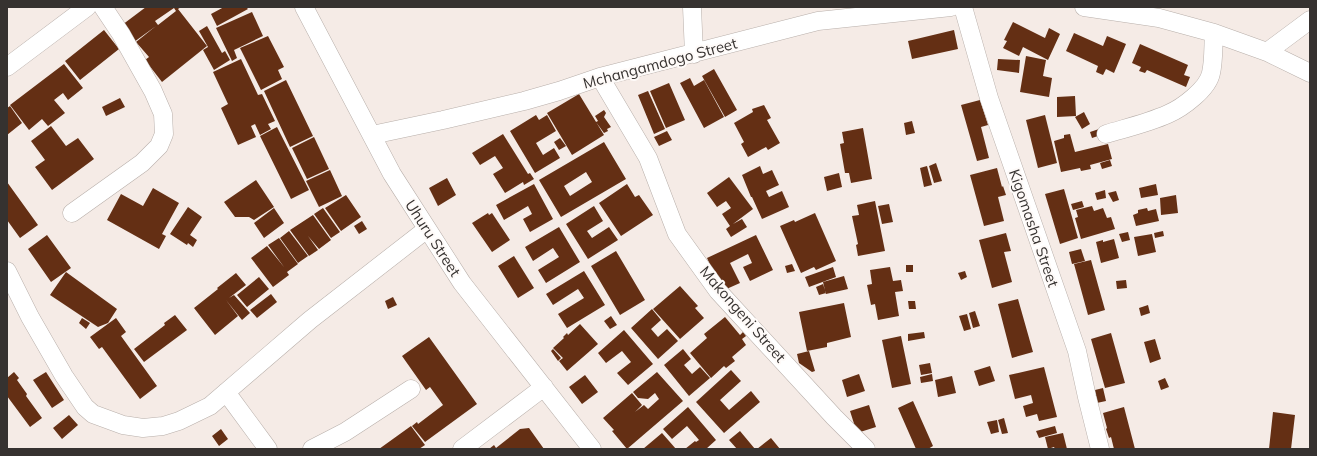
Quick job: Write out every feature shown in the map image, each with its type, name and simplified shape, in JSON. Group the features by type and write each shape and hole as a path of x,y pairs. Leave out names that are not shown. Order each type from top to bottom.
{"street":[{"path":"7,66 87,7"},
{"path":"72,213 142,163 159,146 164,134 163,114 153,90 121,34 103,7"},
{"name":"Uhuru Street","path":"304,7 392,174 462,283 592,449"},
{"path":"692,7 694,54"},
{"name":"Mchangamdogo Street","path":"372,134 443,120 524,101 600,77 818,21 867,11 951,7"},
{"name":"Kigomasha Street","path":"963,7 989,98 1077,351 1100,449"},
{"path":"1084,7 1159,18 1214,33 1267,52 1310,73"},
{"path":"1267,52 1310,20"},
{"path":"1106,134 1168,114 1203,88 1211,74 1214,33"},
{"name":"Makongeni Street","path":"600,77 648,158 677,234 718,290 834,417 866,449"},
{"path":"7,271 30,317 64,376 85,407 92,414 123,426 143,428 162,426 179,421 210,406 310,320 427,229"},
{"path":"462,449 544,387"},
{"path":"312,449 345,432 411,389"},
{"path":"226,392 268,449"}],"building":[{"path":"146,7 181,7 178,9 207,46 162,82 145,60 149,57 136,42 156,26 134,42 122,25","holes":["174,8 176,11 158,25 155,21"]},
{"path":"224,7 246,7 248,9 217,26 211,14"},
{"path":"252,12 263,36 234,50 237,58 232,61 216,28"},
{"path":"1013,22 1045,38 1049,28 1060,34 1048,60 1023,47 1019,56 1003,48 1007,41 1004,40"},
{"path":"207,26 222,53 225,51 230,60 214,70 203,50 208,47 199,31"},
{"path":"104,30 119,49 80,80 65,61"},
{"path":"954,30 958,49 912,59 908,41"},
{"path":"1074,33 1103,46 1107,36 1126,44 1114,73 1106,69 1103,75 1096,72 1098,66 1066,51"},
{"path":"268,36 284,67 278,70 282,79 261,90 240,48"},
{"path":"1140,44 1188,65 1184,75 1190,77 1186,87 1147,70 1145,73 1139,71 1141,67 1132,63"},
{"path":"1026,56 1046,60 1043,76 1052,78 1049,97 1020,92"},
{"path":"241,59 258,95 262,94 275,121 268,124 271,129 260,135 255,124 251,126 256,137 238,145 221,108 228,104 213,72"},
{"path":"998,59 1020,60 1019,73 997,70"},
{"path":"64,64 83,88 68,100 63,93 54,100 65,113 48,126 42,119 29,130 10,105"},
{"path":"714,69 737,110 725,117 702,76"},
{"path":"690,78 694,86 704,80 724,117 704,128 680,83"},
{"path":"286,80 313,136 290,147 264,91"},
{"path":"669,83 685,120 666,128 650,91"},
{"path":"648,91 665,129 654,134 638,95"},
{"path":"579,94 604,135 572,155 547,113"},
{"path":"1075,96 1076,116 1057,117 1057,97"},
{"path":"120,98 125,107 106,116 102,107"},
{"path":"980,100 988,125 981,127 989,158 977,161 961,105"},
{"path":"764,105 771,118 767,120 780,143 768,150 766,147 748,157 741,144 744,142 734,123 753,112 752,109"},
{"path":"10,106 22,123 7,135 7,108"},
{"path":"604,110 606,113 604,117 611,127 604,133 596,122 598,121 595,116"},
{"path":"1084,112 1090,124 1082,129 1075,117"},
{"path":"536,115 539,120 547,115 556,131 536,143 543,155 554,148 560,158 535,173 510,131"},
{"path":"1045,115 1057,163 1038,168 1026,120"},
{"path":"912,121 915,133 906,135 904,123"},
{"path":"51,126 66,146 78,138 94,159 52,190 35,167 45,160 31,141"},
{"path":"277,127 309,190 291,199 260,136"},
{"path":"863,128 872,179 851,183 849,173 845,173 840,144 844,143 842,132"},
{"path":"1099,129 1101,135 1092,138 1090,132"},
{"path":"667,131 672,140 659,146 654,137"},
{"path":"503,134 528,174 530,173 534,179 524,185 523,182 505,193 493,174 503,168 495,156 480,165 472,153"},
{"path":"1070,134 1075,152 1108,144 1112,159 1090,165 1091,169 1081,171 1080,168 1061,172 1054,141 1064,138 1064,135"},
{"path":"314,137 329,169 307,179 292,148"},
{"path":"560,138 566,146 559,150 554,142"},
{"path":"604,142 626,179 561,217 539,180","holes":["586,172 592,182 570,196 564,186"]},
{"path":"1110,160 1112,166 1102,169 1100,163"},
{"path":"936,163 942,181 934,183 929,166"},
{"path":"760,166 763,174 772,170 779,185 766,191 769,197 782,191 789,207 762,219 742,175"},
{"path":"927,166 932,185 924,187 920,168"},
{"path":"997,168 1002,187 1003,186 1006,195 998,197 1004,221 984,226 970,175"},
{"path":"330,170 342,196 319,207 306,181"},
{"path":"839,173 842,187 827,191 824,177"},
{"path":"729,177 753,209 733,224 742,219 747,227 731,237 726,229 730,226 722,214 731,208 726,201 717,207 707,193"},
{"path":"447,178 456,195 438,206 429,188"},
{"path":"256,180 274,207 254,220 249,217 235,217 224,202"},
{"path":"7,182 38,225 20,238 7,220"},
{"path":"534,184 553,219 530,232 523,219 532,214 528,206 504,220 496,205"},
{"path":"627,184 635,197 639,195 653,215 621,236 599,203"},
{"path":"1156,184 1158,195 1141,198 1139,188"},
{"path":"153,188 179,203 162,234 166,236 159,249 107,220 121,194 143,206"},
{"path":"1064,189 1078,238 1060,244 1045,194"},
{"path":"1105,190 1106,198 1097,200 1095,193"},
{"path":"1116,191 1119,200 1113,202 1108,193"},
{"path":"346,195 361,217 341,231 325,208"},
{"path":"1176,195 1178,213 1161,215 1160,198"},
{"path":"875,201 885,251 858,256 856,245 858,244 852,216 859,215 857,205"},
{"path":"1082,201 1084,207 1073,210 1071,204"},
{"path":"889,204 893,222 882,224 878,206"},
{"path":"594,206 603,221 587,231 592,238 609,227 618,240 588,259 566,224"},
{"path":"1092,206 1094,211 1103,208 1107,218 1111,217 1115,229 1081,239 1075,218 1078,217 1076,210"},
{"path":"188,207 202,217 190,235 197,240 193,247 188,243 187,245 170,234"},
{"path":"274,208 284,223 264,238 254,223"},
{"path":"323,208 340,232 331,238 314,214"},
{"path":"1147,208 1148,211 1156,209 1159,221 1136,226 1133,215 1138,213 1138,210"},
{"path":"488,213 489,215 492,213 510,240 492,252 472,223"},
{"path":"815,213 836,261 816,270 814,267 801,273 780,226 794,220 795,222"},
{"path":"313,215 331,240 319,249 308,236 318,250 309,256 290,230"},
{"path":"362,221 367,229 359,234 354,226"},
{"path":"559,227 580,262 546,283 538,270 559,257 553,248 533,261 525,247"},
{"path":"289,231 308,256 298,263 280,238"},
{"path":"1163,231 1164,236 1155,238 1154,233"},
{"path":"1128,232 1130,240 1122,242 1119,234"},
{"path":"1006,233 1011,251 1004,252 1012,282 992,288 979,240"},
{"path":"1152,234 1156,252 1138,256 1134,237"},
{"path":"47,235 71,268 51,282 28,249"},
{"path":"756,235 773,270 750,281 743,267 752,263 748,254 730,263 740,283 722,291 707,258"},
{"path":"279,238 298,264 287,272 289,275 273,287 251,258 267,246 284,267 268,245"},
{"path":"1114,239 1119,258 1101,263 1096,242"},
{"path":"1081,249 1085,261 1072,264 1069,252"},
{"path":"616,251 645,300 620,315 591,266"},
{"path":"514,256 534,288 518,298 498,266"},
{"path":"1091,260 1105,310 1088,315 1074,264"},
{"path":"792,264 795,271 787,273 785,266"},
{"path":"906,265 913,265 913,272 906,272"},
{"path":"833,267 836,277 809,287 805,277"},
{"path":"890,267 893,281 901,280 903,291 895,292 899,316 878,320 875,304 871,305 867,285 872,284 870,270"},
{"path":"584,271 605,305 567,328 558,314 584,298 578,289 553,305 546,294"},
{"path":"965,271 967,277 961,280 958,273"},
{"path":"66,272 117,309 108,323 98,327 50,295"},
{"path":"236,273 246,285 229,298 234,295 250,313 242,320 226,300 238,316 215,335 194,308"},
{"path":"844,276 848,289 826,294 823,282"},
{"path":"259,277 269,289 247,307 237,295"},
{"path":"1126,280 1127,288 1117,289 1116,281"},
{"path":"823,284 826,293 819,295 816,287"},
{"path":"680,286 698,306 695,308 704,318 680,339 653,309"},
{"path":"271,294 277,302 257,318 250,310"},
{"path":"393,297 397,305 388,309 385,301"},
{"path":"1018,299 1033,352 1012,358 998,304"},
{"path":"908,301 915,301 916,309 909,309"},
{"path":"844,303 851,337 827,343 827,347 807,351 799,312"},
{"path":"1148,305 1150,313 1141,316 1139,308"},
{"path":"652,309 661,320 651,329 658,337 667,329 678,341 658,359 631,328"},
{"path":"975,311 980,326 973,328 969,313"},
{"path":"967,314 971,329 964,331 959,316"},
{"path":"175,315 187,330 144,362 134,349 165,325 164,323"},
{"path":"611,316 617,325 610,329 604,321"},
{"path":"725,317 740,335 743,332 746,336 742,339 746,345 732,357 735,361 726,368 724,366 711,378 690,353 707,338 704,334"},
{"path":"82,318 90,323 86,329 79,323"},
{"path":"116,318 126,332 121,336 157,386 140,399 102,347 99,349 90,337"},
{"path":"580,324 598,344 567,371 559,361 563,358 553,348 564,338 563,337 567,333 568,335"},
{"path":"624,330 653,364 628,385 617,373 631,362 622,351 606,363 598,353"},
{"path":"924,332 925,338 908,341 908,334"},
{"path":"1111,333 1125,383 1105,388 1091,339"},
{"path":"901,336 911,384 892,388 882,340"},
{"path":"429,337 477,404 425,442 412,426 417,422 418,424 443,405 430,387 426,390 402,356"},
{"path":"1155,339 1161,359 1150,363 1144,342"},
{"path":"553,349 561,358 558,361 551,351"},
{"path":"683,349 691,359 684,365 692,374 700,367 710,378 689,396 664,365"},
{"path":"809,351 815,371 812,372 799,363 797,354"},
{"path":"930,363 932,373 921,375 919,365"},
{"path":"990,366 995,381 979,386 974,371"},
{"path":"1044,367 1057,417 1039,421 1037,414 1026,417 1023,406 1033,403 1031,395 1015,399 1009,375"},
{"path":"731,370 741,381 720,400 729,410 751,391 760,402 724,433 696,402"},
{"path":"14,372 19,378 17,380 27,394 26,396 42,418 30,427 7,396 7,378"},
{"path":"46,372 64,400 52,408 33,380"},
{"path":"657,372 683,401 627,449 612,431 614,430 603,418 632,393 642,405 635,412 644,405 648,409 659,399 655,393 648,399 638,398 633,392"},
{"path":"859,374 865,391 847,397 842,380"},
{"path":"932,374 933,381 921,383 920,377"},
{"path":"585,375 598,392 582,404 569,387"},
{"path":"952,376 956,393 938,397 935,380"},
{"path":"1165,378 1169,387 1161,390 1158,381"},
{"path":"1103,388 1106,401 1092,404 1091,391"},
{"path":"913,401 933,446 928,449 916,449 898,408"},
{"path":"869,405 876,427 857,433 850,411"},
{"path":"688,407 716,440 706,449 685,449 695,441 696,442 699,440 687,426 672,439 663,429"},
{"path":"1124,407 1135,449 1114,449 1111,437 1109,438 1106,429 1103,413"},
{"path":"1273,412 1295,415 1291,449 1269,449"},
{"path":"69,415 78,425 62,439 53,428"},
{"path":"1004,418 1008,433 1002,434 998,420"},
{"path":"997,420 999,432 991,434 987,422"},
{"path":"411,426 425,445 419,449 379,449"},
{"path":"1055,426 1057,433 1039,438 1036,431"},
{"path":"529,428 544,449 489,449 494,445 496,448 520,429"},
{"path":"221,429 228,439 219,446 212,436"},
{"path":"740,431 755,449 737,449 729,440"},
{"path":"662,433 676,449 643,449"},
{"path":"1063,433 1067,449 1055,449 1054,447 1048,449 1045,437"},
{"path":"771,438 780,449 757,449"}]}
